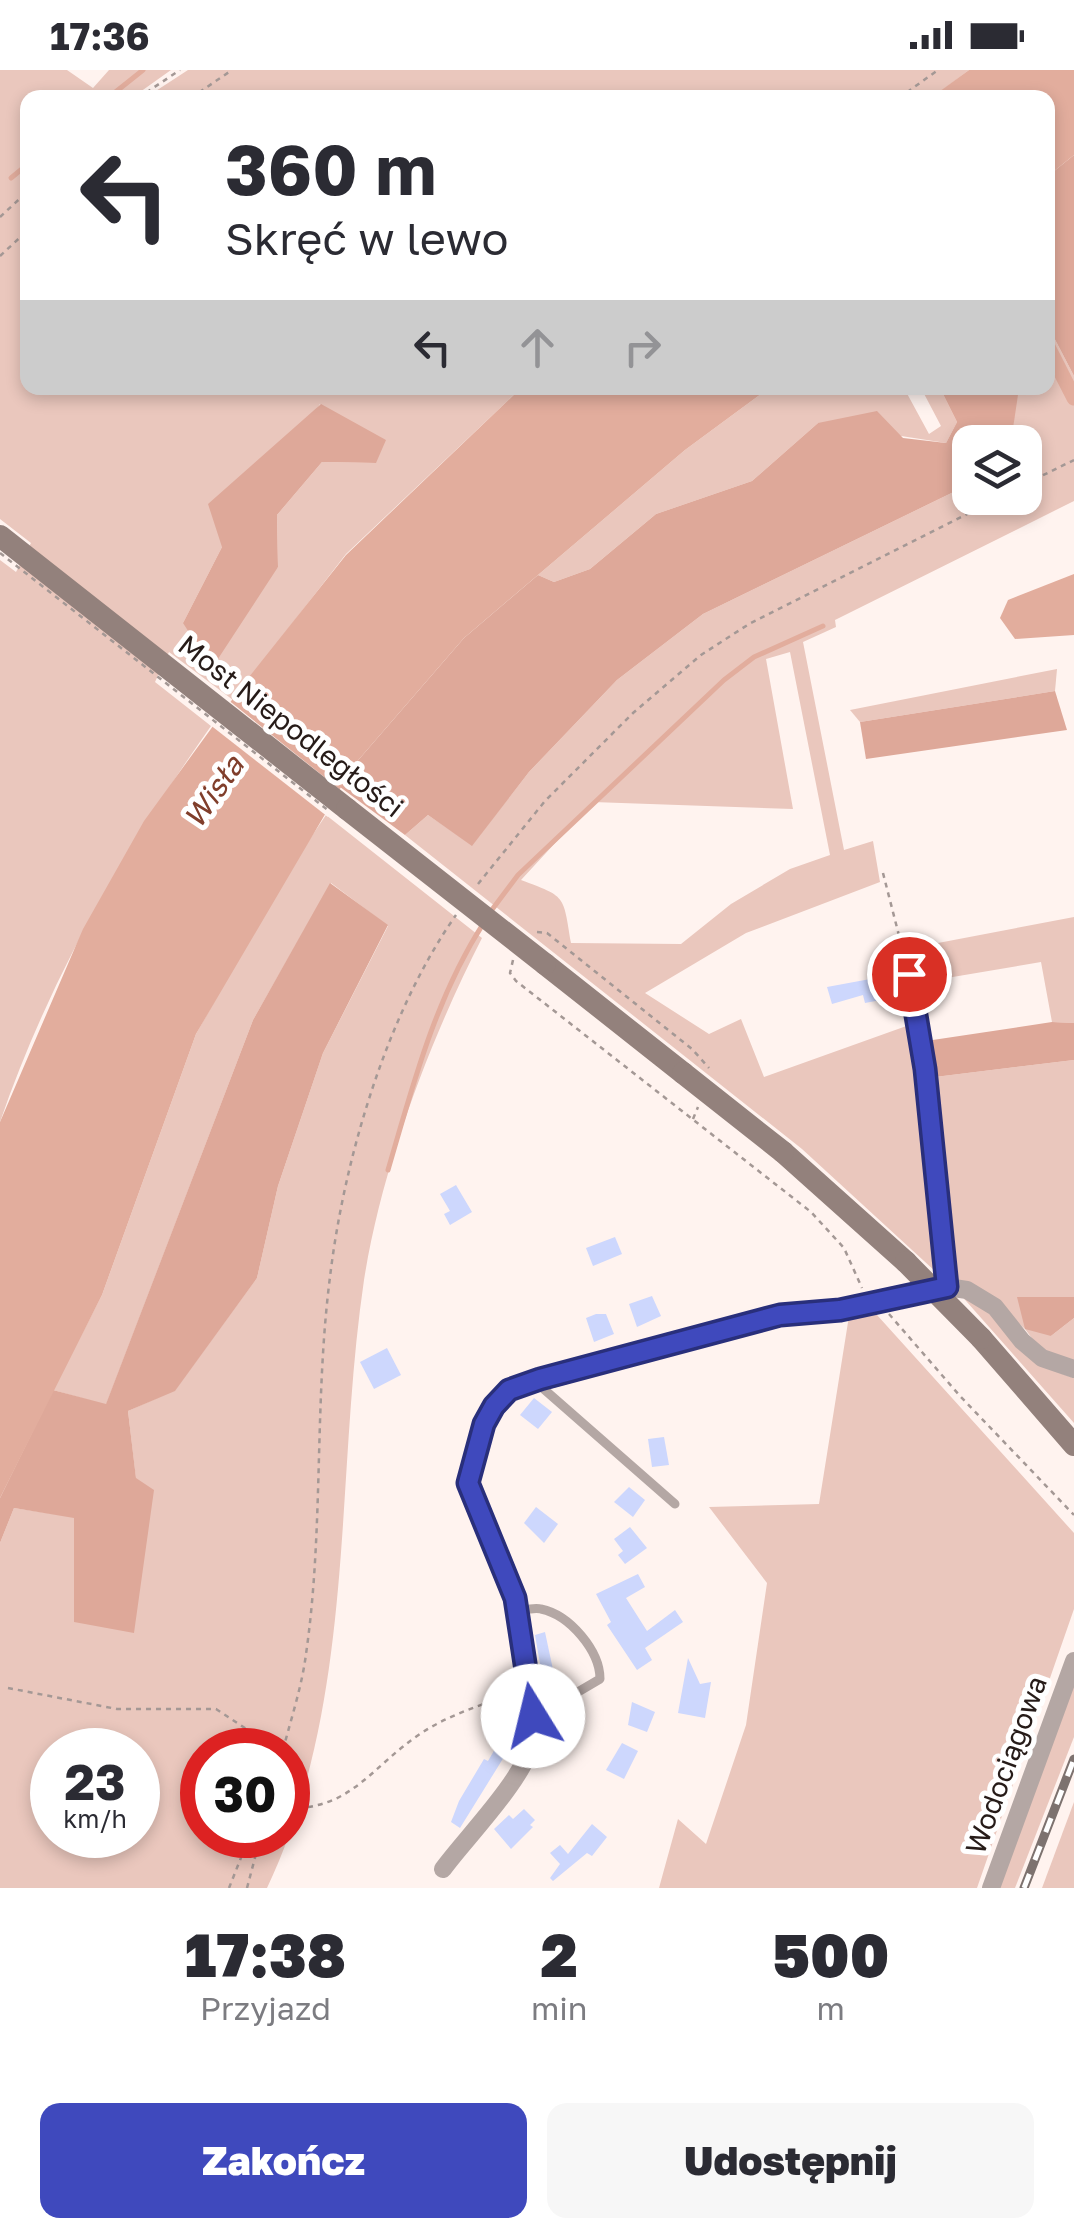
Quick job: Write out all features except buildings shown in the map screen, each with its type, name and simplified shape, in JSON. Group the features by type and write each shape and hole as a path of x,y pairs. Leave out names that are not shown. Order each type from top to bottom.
{"main road":[{"name":"Most Niepodległości","path":"0,536 534,963 684,1073 783,1152 906,1262 980,1338 1074,1445"}],"street":[{"path":"443,1870 516,1775 533,1740 532,1706 517,1611 502,1560 468,1483 484,1424 509,1390 780,1315 947,1287 967,1290 995,1307 1042,1358 1074,1369"},
{"name":"Wodociągowa","path":"991,1888 1074,1660"}],"lane":[{"path":"909,974 925,1069 947,1287"},
{"path":"534,1381 675,1504"},
{"path":"517,1611 542,1609 565,1622 588,1642 600,1666 600,1680 584,1691 532,1706"}],"path":[{"path":"150,90 180,70"},
{"path":"203,90 232,70"},
{"path":"910,90 938,70"},
{"path":"0,217 20,198"},
{"path":"0,256 20,237"},
{"path":"1042,476 1074,460"},
{"path":"470,894 544,801 633,713 701,654 749,624 965,515"},
{"path":"0,553 340,820"},
{"path":"882,872 909,974"},
{"path":"449,905 464,917"},
{"path":"289,1728 306,1660 316,1575 330,1278 342,1206 366,1104 427,965 461,908"},
{"path":"509,952 534,963"},
{"path":"884,1300 890,1317 1074,1515"},
{"path":"310,1807 324,1807 350,1793 418,1735 459,1710 528,1687"},
{"path":"8,1688 118,1709 216,1709 245,1728"},
{"path":"228,1888 240,1858"},
{"path":"247,1888 255,1858"}],"shaded area":[{"path":"0,70 67,70 93,88 109,70 171,70 143,90 20,90 20,395 514,395 346,554 233,700 169,652 155,682 211,726 149,819 92,916 42,1017 0,1122 0,560 16,572 31,543 0,519","holes":["320,404 376,463 322,462 277,515 278,567 183,623 222,547"]},
{"path":"188,70 969,70 943,90 157,90"},
{"path":"1074,155 1074,376 1055,339 1055,170"},
{"path":"1055,339 1074,376 1074,501 835,620 836,627 803,642 844,850 873,841 880,882 746,933 645,993 709,1034 741,1019 764,1077 912,1024 939,1190 936,1272 802,1149 405,835 428,815 472,845 529,772 617,680 703,614 952,493 952,515 1042,515 1042,425 1013,425 1017,395 1055,395","holes":["790,652 830,855 790,869 731,904 681,944 571,943 560,900 521,880 593,802 793,809 766,659"]},
{"path":"760,395 908,395 929,434 941,426 925,395 944,395 957,422 952,425 946,443 818,423 752,481 656,514 590,569 554,582 538,575 685,450"},
{"path":"944,395 1018,395 1014,425 955,425"},
{"path":"321,404 386,440 376,463 322,462 277,515 278,567 212,668 183,623 222,547 208,504"},
{"path":"877,411 903,438 946,443 952,432 952,493 703,614 617,680 529,772 472,846 428,815 405,835 340,787 354,765 464,638 538,575 554,582 590,569 656,514 752,481 818,423"},
{"path":"1057,669 1055,691 860,722 850,710"},
{"path":"1055,691 1067,730 866,759 860,722"},
{"path":"326,815 482,938 444,1018 410,1104 372,1237 355,1357 329,1666 310,1764 310,1728 180,1728 180,1858 279,1858 267,1888 0,1888 0,1543 14,1508 74,1517 75,1621 136,1479 128,1411 175,1390 257,1278 278,1186 323,1053 388,926 331,883 253,1020 106,1405 53,1390 102,1295 196,1034 287,873"},
{"path":"330,883 388,925 323,1053 278,1186 257,1278 175,1391 128,1411 136,1478 154,1490 134,1633 74,1622 74,1518 14,1508 0,1543 0,1498 53,1390 106,1404 253,1020"},
{"path":"1074,917 1074,1023 1052,1022 1041,962 917,983 913,952 938,943"},
{"path":"1052,1022 1074,1023 1074,1060 935,1077 926,1041"},
{"path":"1074,1060 1074,1297 1018,1298 1051,1336 1074,1318 1074,1361 1040,1349 1025,1329 984,1292 949,1275 935,1077"},
{"path":"959,1293 988,1308 1046,1365 1074,1378 1074,1423"},
{"path":"1017,1297 1074,1297 1074,1318 1051,1336 1025,1329"},
{"path":"877,1315 1074,1533 1074,1609 977,1888 659,1888 678,1819 706,1844 746,1725 767,1583 709,1507 819,1504 849,1316"},
{"path":"1074,1655 1074,1737 1015,1888 992,1888"},
{"path":"1074,1802 1074,1888 1042,1888"}],"water":[{"path":"969,70 1074,70 1074,155 1055,170 1055,90 942,90"},
{"name":"Wisła","path":"514,395 760,395 685,450 464,638 354,765 196,1034 102,1295 0,1498 0,1122 83,929 144,821 245,682 346,555"},
{"path":"1074,574 1074,635 1015,639 1000,618 1008,600"}],"pier":[{"path":"227,699 343,792 328,817 209,724"}],"waterway":[{"path":"118,90 143,70"},
{"path":"11,178 20,171"},
{"path":"1055,361 1074,398"},
{"path":"491,911 518,875 724,680 754,657 823,626"},
{"path":"388,1170 438,1012 483,924"}],"railway":[{"path":"1024,1888 1074,1759"}],"route":[{"path":"533,1716 515,1598 468,1483 484,1424 509,1390 540,1379 780,1315 840,1310 947,1287 942,1270 939,1190 925,1069 909,974"}]}
